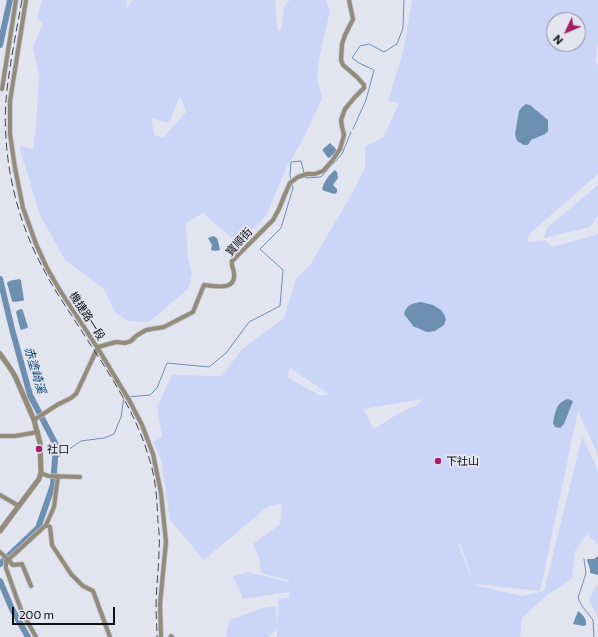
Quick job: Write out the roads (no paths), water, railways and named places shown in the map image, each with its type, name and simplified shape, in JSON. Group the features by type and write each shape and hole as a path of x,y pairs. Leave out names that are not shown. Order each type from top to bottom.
{"street":[{"path":"2,89 16,0"},
{"name":"機捷路一段","path":"26,0 10,101 10,134 15,168 24,208 36,244 47,268 127,397 142,425 152,454 162,493 166,542 160,604 161,637"},
{"name":"寶順街","path":"97,348 116,342 125,343 131,341 146,330 164,327 193,312 204,285 225,286 231,284 234,281 232,261 273,220 290,183 298,177 323,171 332,161 340,148 344,135 341,120 345,109 364,88 364,85 357,77 342,65 341,60 342,44 353,19 349,0"},
{"path":"36,419 76,394 97,348"},
{"path":"0,354 15,376 36,419 40,443 41,473 40,477 0,531"},
{"path":"0,436 15,436 38,432"},
{"path":"41,473 48,476 80,477"},
{"path":"36,637 22,612 6,568 8,559 46,525 54,507 58,476"},
{"path":"0,495 19,506"},
{"path":"46,525 50,527 52,545 71,574 83,586 93,591 110,637"},
{"path":"0,552 13,565 22,564 31,586"}],"waterway":[{"name":"赤塗崎溪","path":"0,45 10,0"},
{"path":"353,129 366,100 374,70 352,58 360,46 369,44 384,52 397,44 403,28 404,0"},
{"path":"305,176 306,178 321,177 342,154 351,132"},
{"path":"291,179 291,162 301,161 304,173"},
{"path":"128,397 150,395 157,388 167,363 209,367 226,353 249,322 280,306 283,270 260,249 281,228 293,188 292,184"},
{"name":"赤塗崎溪","path":"0,279 30,395 56,445 53,485 38,528 0,564"},
{"path":"55,459 81,441 104,438 114,434 121,417 125,397"},
{"path":"584,559 586,573 578,598 582,606 593,620 594,637"},
{"path":"0,581 12,609 28,637"}],"railway":[{"path":"22,0 6,100 6,144 13,188 34,251 54,288 126,402 143,439 156,490 159,536 159,563 156,600 157,637"}],"place":[{"name":"社口","path":"39,449"},
{"name":"下社山","path":"438,461"}]}
